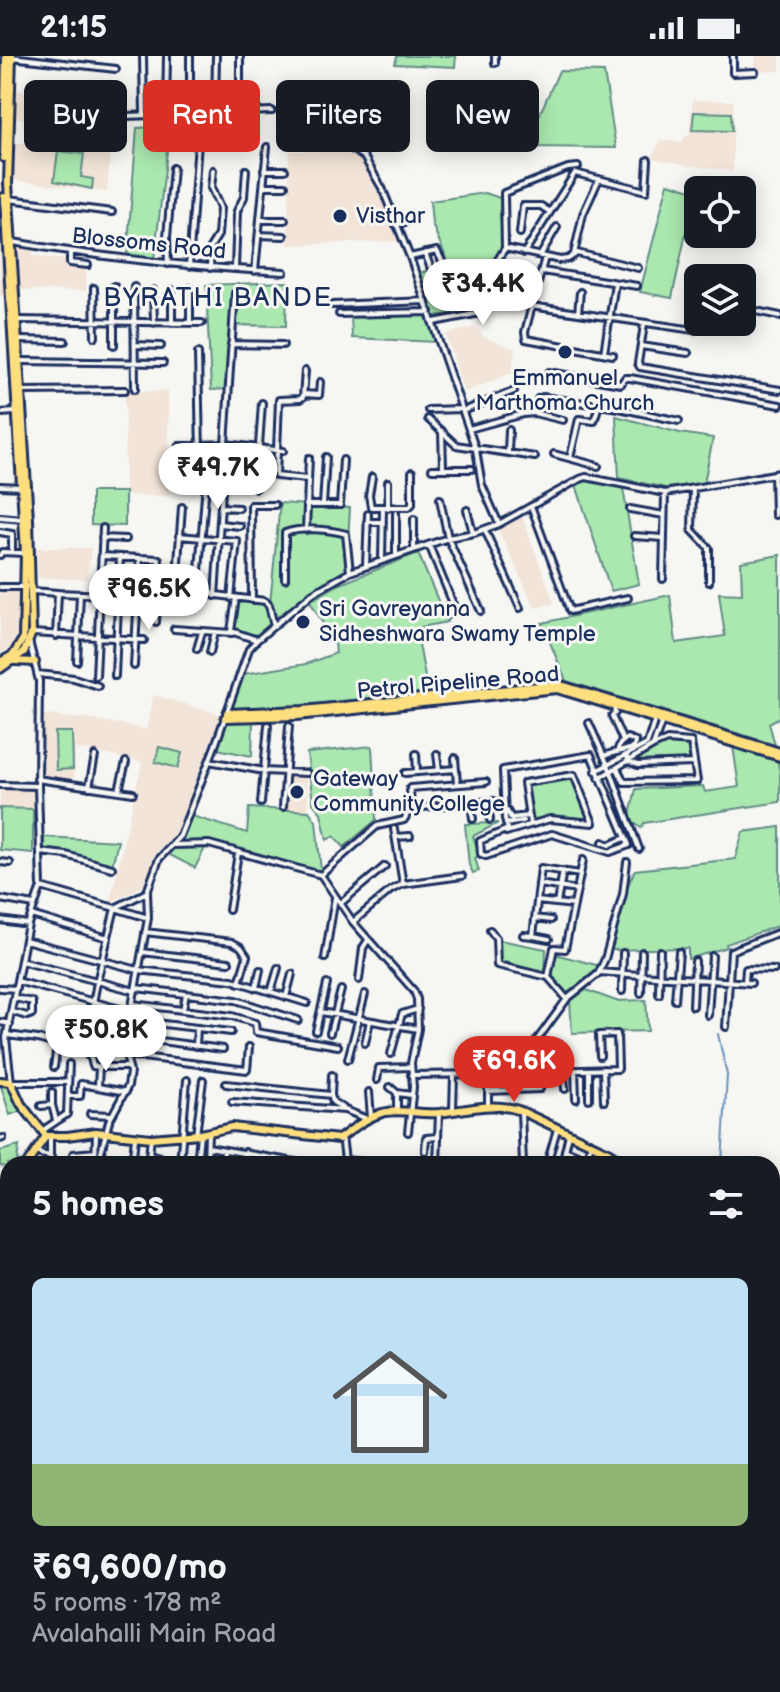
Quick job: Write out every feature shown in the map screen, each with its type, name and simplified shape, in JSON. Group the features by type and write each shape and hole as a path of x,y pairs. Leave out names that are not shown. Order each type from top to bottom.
{"main road":[{"path":"0,669 24,652 29,588 16,412 2,127 9,59"},
{"path":"0,662 13,655 32,633 17,340 8,230 9,59"},
{"path":"15,661 35,662"},
{"name":"Petrol Pipeline Road","path":"226,715 281,717 376,704 557,689 780,755"},
{"path":"0,1081 11,1082 21,1104 46,1134 67,1136 106,1132 151,1138 198,1135 232,1127 339,1139 369,1118 397,1111 439,1113 488,1106 521,1111 612,1156"},
{"path":"32,1156 46,1134"}],"street":[{"path":"143,56 143,80"},
{"path":"167,56 167,80"},
{"path":"190,56 190,80"},
{"path":"216,56 216,80"},
{"path":"240,56 240,80"},
{"path":"495,56 495,63"},
{"path":"733,56 733,73 755,72"},
{"path":"9,59 116,69"},
{"path":"260,111 272,111"},
{"path":"255,271 267,147"},
{"path":"189,266 197,152"},
{"path":"356,152 364,157 382,188 410,257 475,446 482,485 499,524"},
{"path":"524,253 575,173 646,191 648,160"},
{"path":"434,322 485,312 490,300 491,271 505,248 504,193 578,167"},
{"path":"168,264 167,237 173,168"},
{"path":"210,268 211,246 218,235 220,208 211,188 213,170"},
{"path":"235,269 237,211 244,197 246,170"},
{"path":"264,170 285,170"},
{"path":"574,254 583,214 599,179"},
{"path":"263,186 285,186"},
{"path":"9,199 112,212"},
{"path":"520,233 523,206 541,206 550,212"},
{"path":"396,225 414,219"},
{"path":"260,220 285,220"},
{"path":"557,227 542,257 542,271 525,332 526,339 613,355"},
{"path":"258,235 284,236"},
{"name":"Blossoms Road","path":"11,242 168,264 284,272"},
{"path":"505,248 563,260 574,254 638,268"},
{"path":"410,257 437,251 443,263"},
{"path":"70,252 70,263 88,265"},
{"path":"425,253 431,269"},
{"path":"542,271 637,286"},
{"path":"604,353 615,283"},
{"path":"114,286 114,345"},
{"path":"134,287 135,389"},
{"path":"94,288 95,337"},
{"path":"190,288 190,323"},
{"path":"153,290 154,323"},
{"path":"172,290 172,323"},
{"path":"578,313 580,292"},
{"path":"215,596 235,293"},
{"path":"490,300 684,329"},
{"path":"332,305 426,301"},
{"path":"756,311 780,316"},
{"path":"339,314 430,312"},
{"path":"15,320 202,323"},
{"path":"644,324 640,367 780,390"},
{"path":"17,340 65,341"},
{"path":"231,344 283,345"},
{"path":"135,345 161,346"},
{"path":"641,346 688,353"},
{"path":"198,353 200,454"},
{"path":"18,361 163,363"},
{"path":"305,371 304,394 300,399 279,400 280,450 276,477 307,479"},
{"path":"549,372 621,384 625,378 630,378 780,405"},
{"path":"304,394 319,395 320,382"},
{"path":"20,391 125,390"},
{"path":"428,410 462,410 514,391"},
{"path":"534,413 538,399 543,397 679,421"},
{"path":"256,488 262,403"},
{"path":"570,458 579,419 594,421 599,405"},
{"path":"0,413 16,412"},
{"path":"469,429 523,414 534,413 563,420"},
{"path":"428,419 456,445 535,457"},
{"path":"508,452 509,430"},
{"path":"442,431 443,468"},
{"path":"197,595 206,483 203,479 181,479 179,446 226,444 280,450"},
{"path":"242,446 240,483 257,481"},
{"path":"554,454 598,466"},
{"path":"323,505 326,457"},
{"path":"306,530 309,458"},
{"path":"306,505 340,505 343,460"},
{"path":"432,469 472,469"},
{"path":"372,477 369,505 375,509 409,507 412,504 412,472"},
{"path":"97,1156 126,1092 129,1067 126,1055 148,918 147,892 159,859 174,845 209,761 249,649 257,640 313,593 350,572 499,524 586,477 665,493 777,473 775,515"},
{"path":"382,560 388,482"},
{"path":"0,486 22,487"},
{"path":"693,488 692,530 709,548 709,582"},
{"path":"663,579 665,493"},
{"path":"440,499 448,538 481,611"},
{"path":"252,600 251,505 275,505"},
{"path":"531,506 570,611 628,598"},
{"path":"182,507 176,590 267,603 274,626"},
{"path":"221,507 239,508"},
{"path":"630,509 664,515"},
{"path":"467,510 473,533"},
{"path":"396,513 396,555"},
{"path":"366,565 368,514"},
{"path":"0,517 26,519"},
{"path":"414,519 414,550"},
{"path":"367,522 383,522"},
{"path":"220,524 240,526"},
{"path":"96,676 103,528"},
{"path":"285,579 285,533 306,530 346,534 350,572"},
{"path":"484,530 520,608"},
{"path":"0,532 12,534 12,549"},
{"path":"179,536 237,541 230,629 233,633"},
{"path":"634,536 663,538"},
{"path":"102,538 126,539"},
{"path":"429,545 457,614 448,615"},
{"path":"0,555 12,549 25,550"},
{"path":"102,556 159,559 156,622"},
{"path":"115,676 120,557"},
{"path":"134,666 140,558"},
{"path":"0,587 157,597"},
{"path":"56,636 58,593"},
{"path":"77,661 80,594"},
{"path":"174,629 233,633 257,640"},
{"path":"197,649 202,632"},
{"path":"210,652 215,632"},
{"path":"32,633 144,640"},
{"path":"26,640 38,674 37,779 41,887 28,924 7,1035 8,1053 11,1082 68,1082"},
{"path":"38,674 74,678 98,686"},
{"path":"616,705 612,716 623,741"},
{"path":"653,746 660,717"},
{"path":"599,778 647,744 660,717"},
{"path":"589,723 639,849"},
{"path":"261,803 268,725"},
{"path":"283,807 289,726"},
{"path":"604,756 618,749 623,741 631,738 635,744 626,751 618,749"},
{"path":"596,771 617,768 667,740 691,742 697,781 624,782 617,768"},
{"path":"416,754 417,772"},
{"path":"437,754 439,770"},
{"path":"506,832 503,770 591,755 629,845 610,852 552,834 486,856 481,854 480,841 530,824 550,819 593,823 574,775 526,782 530,824"},
{"path":"89,787 95,756"},
{"path":"626,756 638,765 694,763"},
{"path":"455,758 457,784"},
{"path":"209,761 264,771 307,773"},
{"path":"119,791 126,762"},
{"path":"405,773 456,769"},
{"path":"37,779 133,793"},
{"path":"321,875 377,826 404,820 411,808 410,788 486,782"},
{"path":"0,785 38,786"},
{"path":"487,801 490,820"},
{"path":"411,808 494,801"},
{"path":"471,803 473,819"},
{"path":"505,805 511,818 529,816"},
{"path":"506,824 523,821"},
{"path":"394,829 403,884"},
{"path":"395,837 410,836"},
{"path":"603,842 609,845 625,838"},
{"path":"174,845 209,844 321,875 353,922 414,991 418,1029 411,1067 408,1132"},
{"path":"40,852 66,855 112,868"},
{"path":"229,910 239,852"},
{"path":"548,977 554,948 565,949 583,860"},
{"path":"0,862 10,863"},
{"path":"411,1075 488,1074 518,1066 567,999 593,981 599,972 623,894 627,862"},
{"path":"341,904 385,866"},
{"path":"533,936 541,868 580,874"},
{"path":"557,903 563,871"},
{"path":"353,922 391,890 403,884 462,876"},
{"path":"539,884 577,890"},
{"path":"41,887 148,918"},
{"path":"115,908 147,892"},
{"path":"325,958 335,896"},
{"path":"0,899 34,905"},
{"path":"537,901 574,905"},
{"path":"115,908 84,1052 91,1058 93,1066 129,1067"},
{"path":"31,915 108,938"},
{"path":"535,918 551,920"},
{"path":"0,920 28,924"},
{"path":"490,930 496,938 497,965 548,977 567,999"},
{"path":"145,932 232,942 241,947 247,956 239,983"},
{"path":"726,1027 731,951 780,932"},
{"path":"523,935 549,939"},
{"path":"25,940 138,970 220,978 307,1003"},
{"path":"359,980 363,948 369,940"},
{"path":"659,994 660,951"},
{"path":"142,952 229,962"},
{"path":"641,993 642,952"},
{"path":"675,1000 679,952"},
{"path":"622,991 623,953"},
{"path":"708,1015 712,956"},
{"path":"21,961 135,989 236,1000 298,1020"},
{"path":"693,1006 695,961"},
{"path":"271,992 278,968"},
{"path":"599,972 748,982 746,969 774,970"},
{"path":"256,988 260,970"},
{"path":"286,997 292,974"},
{"path":"17,981 131,1012"},
{"path":"316,1031 327,984"},
{"path":"0,988 16,989"},
{"path":"330,1033 341,990"},
{"path":"183,1010 186,994"},
{"path":"348,1059 365,994"},
{"path":"13,1012 27,1016 32,1014 32,1002 15,998"},
{"path":"133,1004 232,1016 255,1023 256,1032 338,1046"},
{"path":"391,1054 402,1014 418,1009"},
{"path":"321,1012 418,1029"},
{"path":"130,1020 231,1032"},
{"path":"365,1043 370,1021"},
{"path":"0,1022 10,1024"},
{"path":"196,1046 197,1028"},
{"path":"526,1055 544,1071 618,1069 617,1034 599,1035 600,1056"},
{"path":"7,1035 38,1039 76,1050"},
{"path":"129,1037 223,1049"},
{"path":"561,1045 565,1089"},
{"path":"54,1067 57,1046"},
{"path":"126,1055 247,1070 249,1047"},
{"path":"0,1052 8,1053"},
{"path":"487,1054 488,1106"},
{"path":"37,1149 40,1154 50,1156 46,1134 56,1120 67,1114 69,1064"},
{"path":"98,1086 99,1067"},
{"path":"377,1080 379,1068 411,1067"},
{"path":"506,1069 510,1075 525,1079 528,1089"},
{"path":"603,1069 604,1101"},
{"path":"575,1070 576,1099"},
{"path":"589,1070 589,1099"},
{"path":"332,1075 333,1102 345,1110"},
{"path":"453,1109 454,1075"},
{"path":"181,1156 187,1080"},
{"path":"197,1156 203,1080"},
{"path":"68,1096 80,1096 81,1084 126,1092"},
{"path":"226,1084 331,1095"},
{"path":"390,1087 397,1093 412,1095"},
{"path":"488,1091 540,1089"},
{"path":"52,1092 56,1120"},
{"path":"232,1102 345,1110 369,1118 369,1092"},
{"path":"397,1093 397,1111"},
{"path":"41,1106 52,1105"},
{"path":"521,1111 523,1156"},
{"path":"437,1156 439,1113"},
{"path":"90,1114 113,1115"},
{"path":"549,1156 557,1129"},
{"path":"96,1132 98,1152"},
{"path":"207,1156 208,1132"},
{"path":"564,1156 569,1134"},
{"path":"342,1136 344,1156"},
{"path":"425,1151 426,1138 438,1137"},
{"path":"133,1156 135,1138"},
{"path":"151,1138 149,1154 156,1156"},
{"path":"587,1156 591,1144"},
{"path":"208,1147 257,1156"},
{"path":"224,1150 224,1156"},
{"path":"565,1150 576,1156"},
{"path":"73,1154 98,1152"},
{"path":"244,1156 245,1152"}],"shaded area":[{"path":"755,56 780,56 780,71 755,72"},
{"path":"14,90 24,91 24,118 13,117"},
{"path":"693,100 733,101 733,171 652,158 660,141 682,142 689,136"},
{"path":"13,142 24,143 24,152 110,154 107,192 13,180"},
{"name":"Visthar","path":"289,152 353,152 363,158 379,186 401,241 288,245"},
{"path":"0,176 1,184 6,296 0,296"},
{"path":"17,244 33,247 33,256 67,260 66,268 86,268 86,291 18,290"},
{"path":"476,327 484,337 515,349 512,373 464,392 446,334"},
{"path":"168,391 169,496 125,495 125,392"},
{"path":"522,516 554,603 535,608 498,529"},
{"path":"37,548 91,548 87,579 38,578"},
{"path":"0,592 21,592 20,634 14,646 0,654"},
{"path":"154,695 222,715 176,835 159,850 147,884 110,903 142,762 75,748 74,781 42,775 41,714 81,717 146,729"},
{"name":"Gateway Community College","path":"288,774 306,776 309,811 286,809"},
{"path":"0,788 34,789 33,809 0,808"}],"green space":[{"path":"397,56 456,56 455,67 395,64"},
{"path":"559,71 604,72 616,148 539,147 539,115"},
{"path":"694,112 731,113 732,131 692,130"},
{"path":"137,128 143,128 143,152 167,152 154,260 127,256"},
{"path":"58,152 84,154 81,177 93,179 92,189 54,181"},
{"path":"668,183 684,188 684,242 672,298 640,292"},
{"path":"485,193 500,198 502,251 489,267 486,285 457,288 457,313 434,316 420,273 449,264 432,224 430,201"},
{"path":"287,282 286,326 230,325 227,389 211,390 206,285"},
{"path":"429,313 437,342 352,338 351,314"},
{"path":"616,416 680,433 713,438 704,483 666,488 619,478"},
{"path":"589,480 623,488 639,584 611,591 576,485"},
{"path":"91,492 125,492 125,526 91,525"},
{"path":"280,503 350,508 346,571 311,590 274,622 270,604"},
{"path":"418,553 447,622 416,628 428,693 297,709 231,710 243,674 306,664 336,653 335,644 310,601 338,585"},
{"path":"780,555 780,717 769,723 775,745 566,681 542,623 670,595 676,643 725,636 719,593 742,594 741,562"},
{"path":"238,600 261,603 268,611 270,626 257,635 233,631"},
{"path":"228,721 253,721 252,756 217,749"},
{"path":"55,732 72,732 73,769 56,770"},
{"path":"687,742 690,763 637,764 636,761 666,743"},
{"path":"372,746 376,820 344,847 334,836 327,840 321,813 313,803 307,753"},
{"path":"733,746 777,759 780,802 644,823 641,828 629,819 636,789 703,786 705,792 739,787"},
{"path":"159,747 182,753 178,768 155,762"},
{"path":"579,778 594,825 552,815 532,821 528,784"},
{"path":"0,808 33,809 33,853 0,850"},
{"path":"249,808 309,811 316,821 321,871 318,873 208,841 181,842 192,816 247,833"},
{"path":"498,823 473,836 480,856 475,858 479,871 473,873 469,865 465,824"},
{"path":"780,827 780,925 688,959 688,948 611,950 627,887 635,870 735,859 743,832"},
{"path":"44,837 118,841 112,866 62,851 44,851"},
{"path":"177,846 206,846 195,868 168,854"},
{"path":"499,940 546,949 545,974 500,963"},
{"path":"555,954 600,966 567,993 551,975"},
{"path":"586,990 616,1001 646,1000 648,1031 572,1033 570,1001"},
{"path":"0,1083 8,1084 23,1110 10,1115"},
{"path":"19,1146 18,1156 0,1156 0,1151"}],"waterway":[{"path":"718,1034 727,1075 722,1156"}],"place":[{"name":"Visthar","path":"340,216"},
{"name":"Emmanuel Marthoma Church","path":"565,352"},
{"name":"Sri Gavreyanna Sidheshwara Swamy Temple","path":"303,622"},
{"name":"Gateway Community College","path":"297,792"}],"district":[{"name":"BYRATHI BANDE","path":"218,298"}]}
